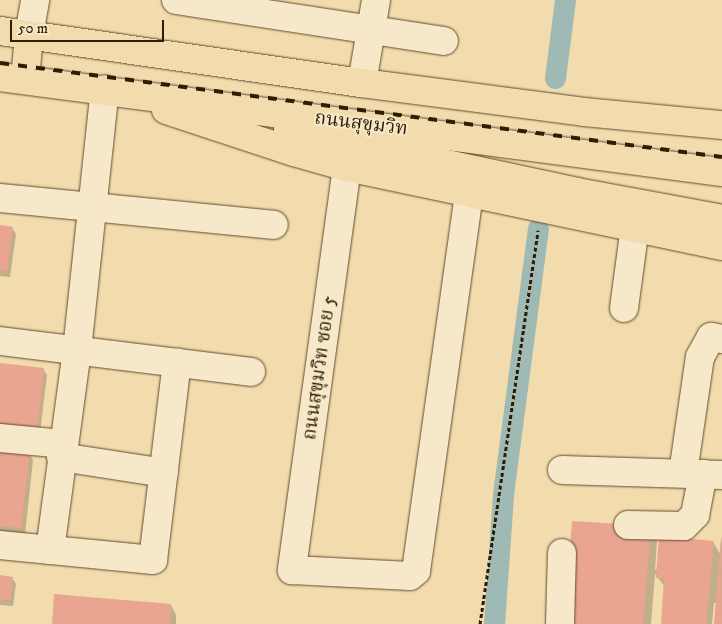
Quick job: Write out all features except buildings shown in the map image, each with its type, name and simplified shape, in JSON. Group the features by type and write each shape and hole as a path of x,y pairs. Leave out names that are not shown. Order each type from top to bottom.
{"highway":[{"path":"0,31 355,82 584,112 722,125"},
{"path":"13,78 29,35"},
{"name":"ถนนสุขุมวิท","path":"13,78 722,172"},
{"path":"107,91 294,152 347,167 722,246"},
{"path":"140,94 204,112 418,159 722,219"}],"street":[{"path":"29,35 35,0"},
{"path":"176,0 444,41"},
{"path":"355,82 363,28 360,0"},
{"path":"363,28 376,0"},
{"path":"50,550 77,350 91,207 107,91"},
{"name":"ถนนสุขุมวิท ซอย 5","path":"347,167 292,570 410,576 416,571 469,192"},
{"path":"0,198 274,225"},
{"path":"624,308 635,227"},
{"path":"628,525 684,526 695,515 703,474 700,357 711,337 722,339"},
{"path":"0,341 251,372"},
{"path":"0,545 153,560 177,362"},
{"path":"0,438 164,473"},
{"path":"562,470 703,474"},
{"path":"560,624 562,553"}],"path":[{"path":"480,624 541,207"}],"waterway":[{"path":"555,78 565,0"},
{"path":"494,624 503,494 538,228"}],"railway":[{"path":"0,63 722,157"}]}
